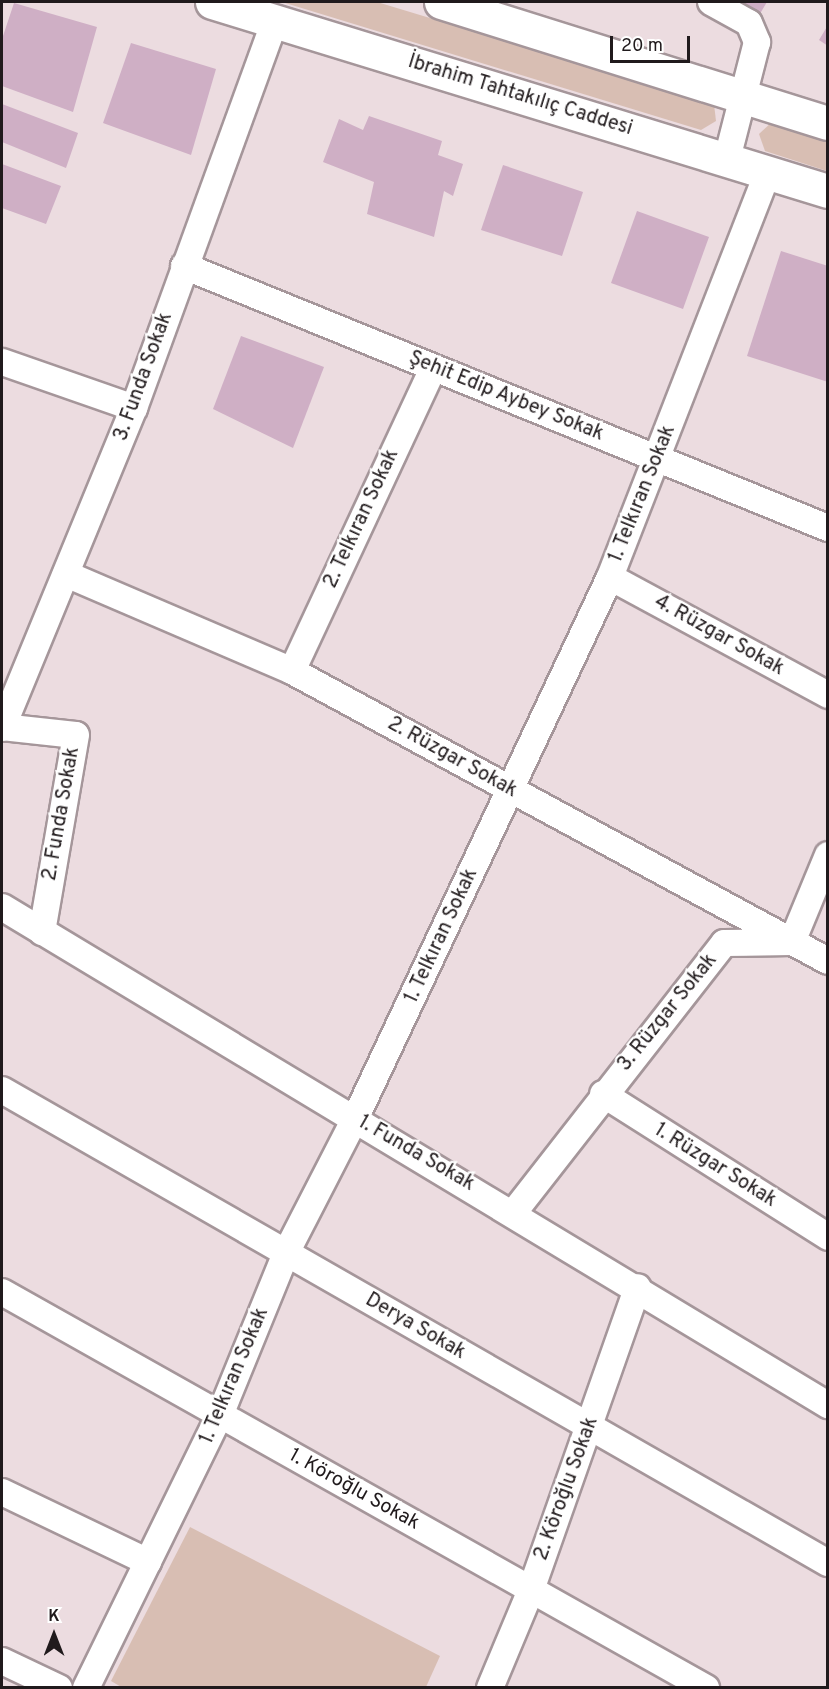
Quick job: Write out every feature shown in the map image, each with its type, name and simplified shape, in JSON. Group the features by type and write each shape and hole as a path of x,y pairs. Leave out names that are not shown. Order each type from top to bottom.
{"main road":[{"name":"İbrahim Tahtakılıç Caddesi","path":"212,2 828,191"},
{"path":"441,2 742,98 828,123"}],"street":[{"path":"711,2 755,31 727,159"},
{"name":"3. Funda Sokak","path":"2,727 134,408 275,21"},
{"name":"1. Telkıran Sokak","path":"86,1688 220,1415 286,1253 355,1119 512,790 610,577 658,459 768,172"},
{"name":"Şehit Edip Aybey Sokak","path":"184,266 828,528"},
{"path":"2,362 134,408"},
{"name":"2. Telkıran Sokak","path":"292,671 433,368"},
{"name":"2. Rüzgar Sokak","path":"66,574 292,671 828,961"},
{"name":"4. Rüzgar Sokak","path":"610,577 828,695"},
{"name":"2. Funda Sokak","path":"2,727 76,735 42,932"},
{"path":"792,942 828,855"},
{"name":"1. Funda Sokak","path":"2,907 514,1212 828,1405"},
{"name":"3. Rüzgar Sokak","path":"514,1212 603,1094 724,943 792,942"},
{"name":"Derya Sokak","path":"2,1090 828,1563"},
{"name":"1. Rüzgar Sokak","path":"603,1094 828,1237"},
{"name":"2. Köroğlu Sokak","path":"490,1688 531,1590 638,1287"},
{"name":"1. Köroğlu Sokak","path":"2,1292 706,1688"},
{"path":"2,1492 148,1562"},
{"path":"2,1661 59,1688"}],"shaded area":[{"path":"282,2 377,2 714,104 716,121 701,130"},
{"path":"774,120 827,138 827,171 765,151 759,134"},
{"path":"190,1527 440,1656 426,1687 123,1688 111,1681"}],"building":[{"path":"734,2 767,2 758,17"},
{"path":"14,3 97,27 73,112 2,86 2,39"},
{"path":"828,25 828,46 819,40"},
{"path":"131,43 216,69 191,155 103,123"},
{"path":"2,104 78,133 66,168 2,142"},
{"path":"369,116 442,141 438,155 463,164 453,196 444,191 434,237 367,214 374,182 323,162 339,119 363,130"},
{"path":"2,164 61,186 46,224 2,208"},
{"path":"503,165 583,192 562,256 481,230"},
{"path":"637,211 709,237 683,309 611,283"},
{"path":"781,251 828,266 828,382 747,356"},
{"path":"241,336 324,367 293,448 213,409"}]}
